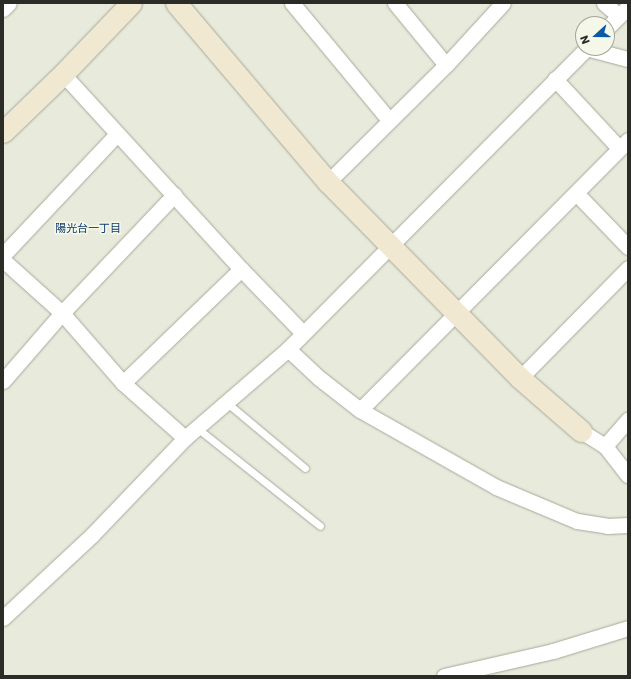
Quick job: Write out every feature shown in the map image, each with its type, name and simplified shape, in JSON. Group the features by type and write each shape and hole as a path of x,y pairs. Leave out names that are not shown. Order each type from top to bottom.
{"street":[{"path":"3,9 9,3"},
{"path":"3,132 63,74 130,3"},
{"path":"176,3 328,182 390,247 520,378 581,430 605,446 628,475"},
{"path":"292,3 389,120"},
{"path":"395,3 446,66"},
{"path":"328,182 389,120 446,66 503,3"},
{"path":"604,3 623,11 615,20"},
{"path":"3,618 92,535 185,438 288,349 578,56"},
{"path":"615,56 628,59"},
{"path":"63,74 241,269 303,333"},
{"path":"360,410 623,144 555,79"},
{"path":"3,255 118,134"},
{"path":"576,193 628,247"},
{"path":"3,382 62,313 174,195"},
{"path":"3,260 62,313 123,383 185,438"},
{"path":"520,378 628,268"},
{"path":"123,383 241,269"},
{"path":"288,349 319,378 360,410 496,487 577,520 607,526 628,525"},
{"path":"605,446 628,420"},
{"path":"444,676 552,651 628,628"}],"lane":[{"path":"226,402 305,468"},
{"path":"197,428 320,526"}],"district":[{"name":"陽光台一丁目","path":"88,228"}]}
